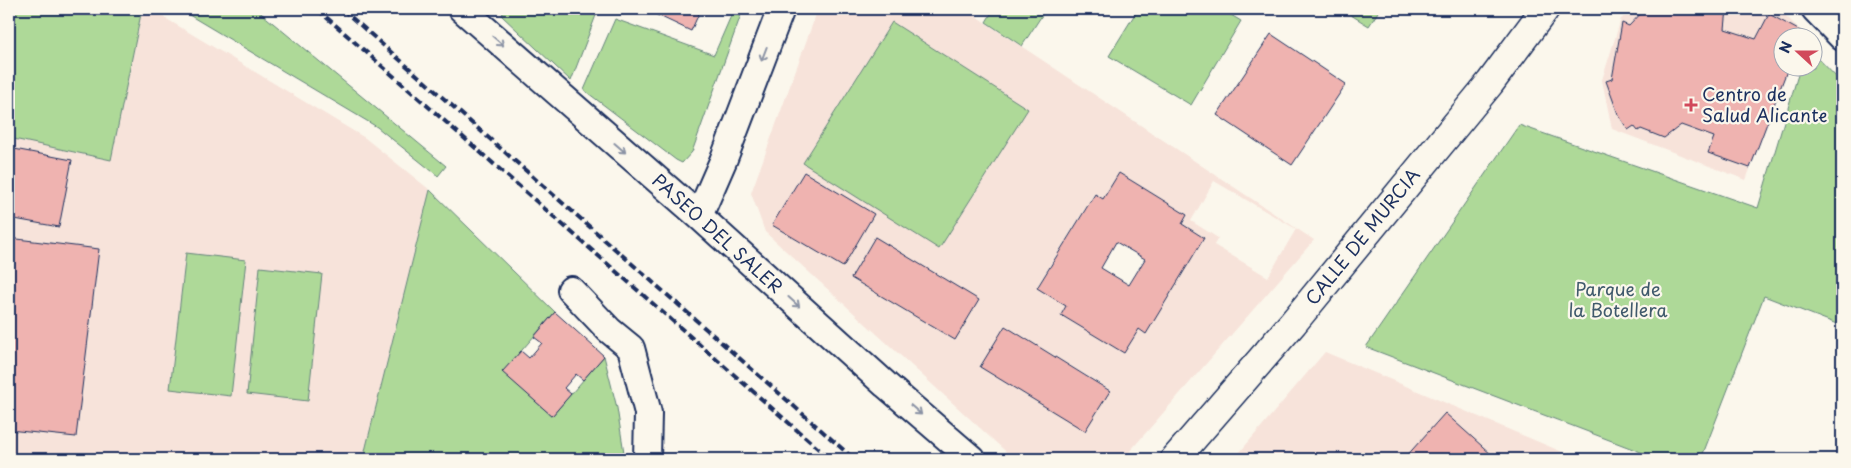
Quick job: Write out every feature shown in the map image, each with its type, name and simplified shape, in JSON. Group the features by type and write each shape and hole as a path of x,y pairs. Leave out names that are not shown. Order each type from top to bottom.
{"street":[{"name":"PASEO DEL SALER","path":"462,9 699,216 886,385 972,459"},
{"path":"699,216 724,161 782,9"},
{"name":"CALLE DE MURCIA","path":"1175,459 1293,323 1490,83 1545,9"},
{"path":"1815,9 1842,37"},
{"path":"571,290 609,330 631,348 648,413 647,459"}],"shaded area":[{"path":"142,9 150,9 365,138 430,190 363,459 9,459 9,138 111,160"},
{"path":"818,9 965,9 1314,240 1123,459 1014,459 765,232 751,193","holes":["804,172 874,214 843,266 773,225","1119,173 1187,215 1182,224 1204,238 1146,333 1139,329 1124,353 1061,315 1066,306 1037,287 1094,194 1103,199","1214,181 1296,229 1268,277 1214,245 1218,238 1191,221","875,238 978,300 955,340 851,278","1005,326 1110,390 1085,431 980,367"]},
{"name":"Centro de Salud Alicante","path":"1633,9 1779,9 1798,28 1774,28 1774,78 1784,78 1746,180 1612,129 1602,80 1621,19"},
{"path":"1325,352 1503,427 1579,459 1234,459"}],"green space":[{"path":"9,9 142,9 111,160 9,138"},
{"path":"179,9 256,9 446,166 438,176 377,127"},
{"path":"504,9 598,10 571,81 502,16"},
{"path":"734,9 743,9 692,152 682,163 584,90 615,19 714,55"},
{"path":"994,9 1046,9 1022,46 986,22"},
{"path":"1138,9 1221,9 1241,21 1191,105 1109,56"},
{"path":"1341,9 1380,9 1369,26"},
{"path":"892,22 1028,109 939,249 803,163"},
{"name":"Parque de la Botellera","path":"1824,64 1842,83 1842,326 1764,296 1701,459 1659,459 1366,347 1519,125 1758,208 1797,78 1824,78"},
{"path":"430,190 555,312 503,372 552,416 604,356 617,408 625,459 363,459"},
{"path":"186,253 246,260 231,396 170,389"},
{"path":"260,267 322,274 308,401 247,394"}],"building":[{"path":"652,9 701,9 691,31 655,14 656,11"},
{"name":"Centro de Salud Alicante","path":"1645,9 1727,9 1725,29 1756,39 1769,14 1795,28 1774,28 1774,78 1784,78 1750,168 1708,153 1714,137 1681,125 1664,138 1641,129 1638,131 1634,126 1628,130 1618,114 1606,81 1612,79 1622,23 1629,26"},
{"path":"1271,34 1346,84 1292,165 1217,115"},
{"path":"9,148 72,160 59,227 9,218"},
{"path":"804,172 874,214 843,267 772,225"},
{"path":"1119,173 1187,215 1182,224 1204,238 1146,334 1139,329 1124,353 1061,315 1066,306 1037,288 1095,194 1103,199","holes":["1116,242 1145,259 1129,285 1101,268"]},
{"path":"875,237 979,300 955,340 851,278"},
{"path":"9,238 99,249 76,437 9,430"},
{"path":"555,312 604,356 583,380 576,374 564,388 571,394 552,416 502,372 521,351 529,358 542,343 534,337"},
{"path":"1005,326 1110,391 1085,431 980,367"},
{"path":"1445,413 1492,455 1489,459 1404,459"}],"railway":[{"path":"317,9 830,459"},
{"path":"342,9 854,459"}],"place":[{"name":"Centro de Salud Alicante","path":"1691,105"}]}
